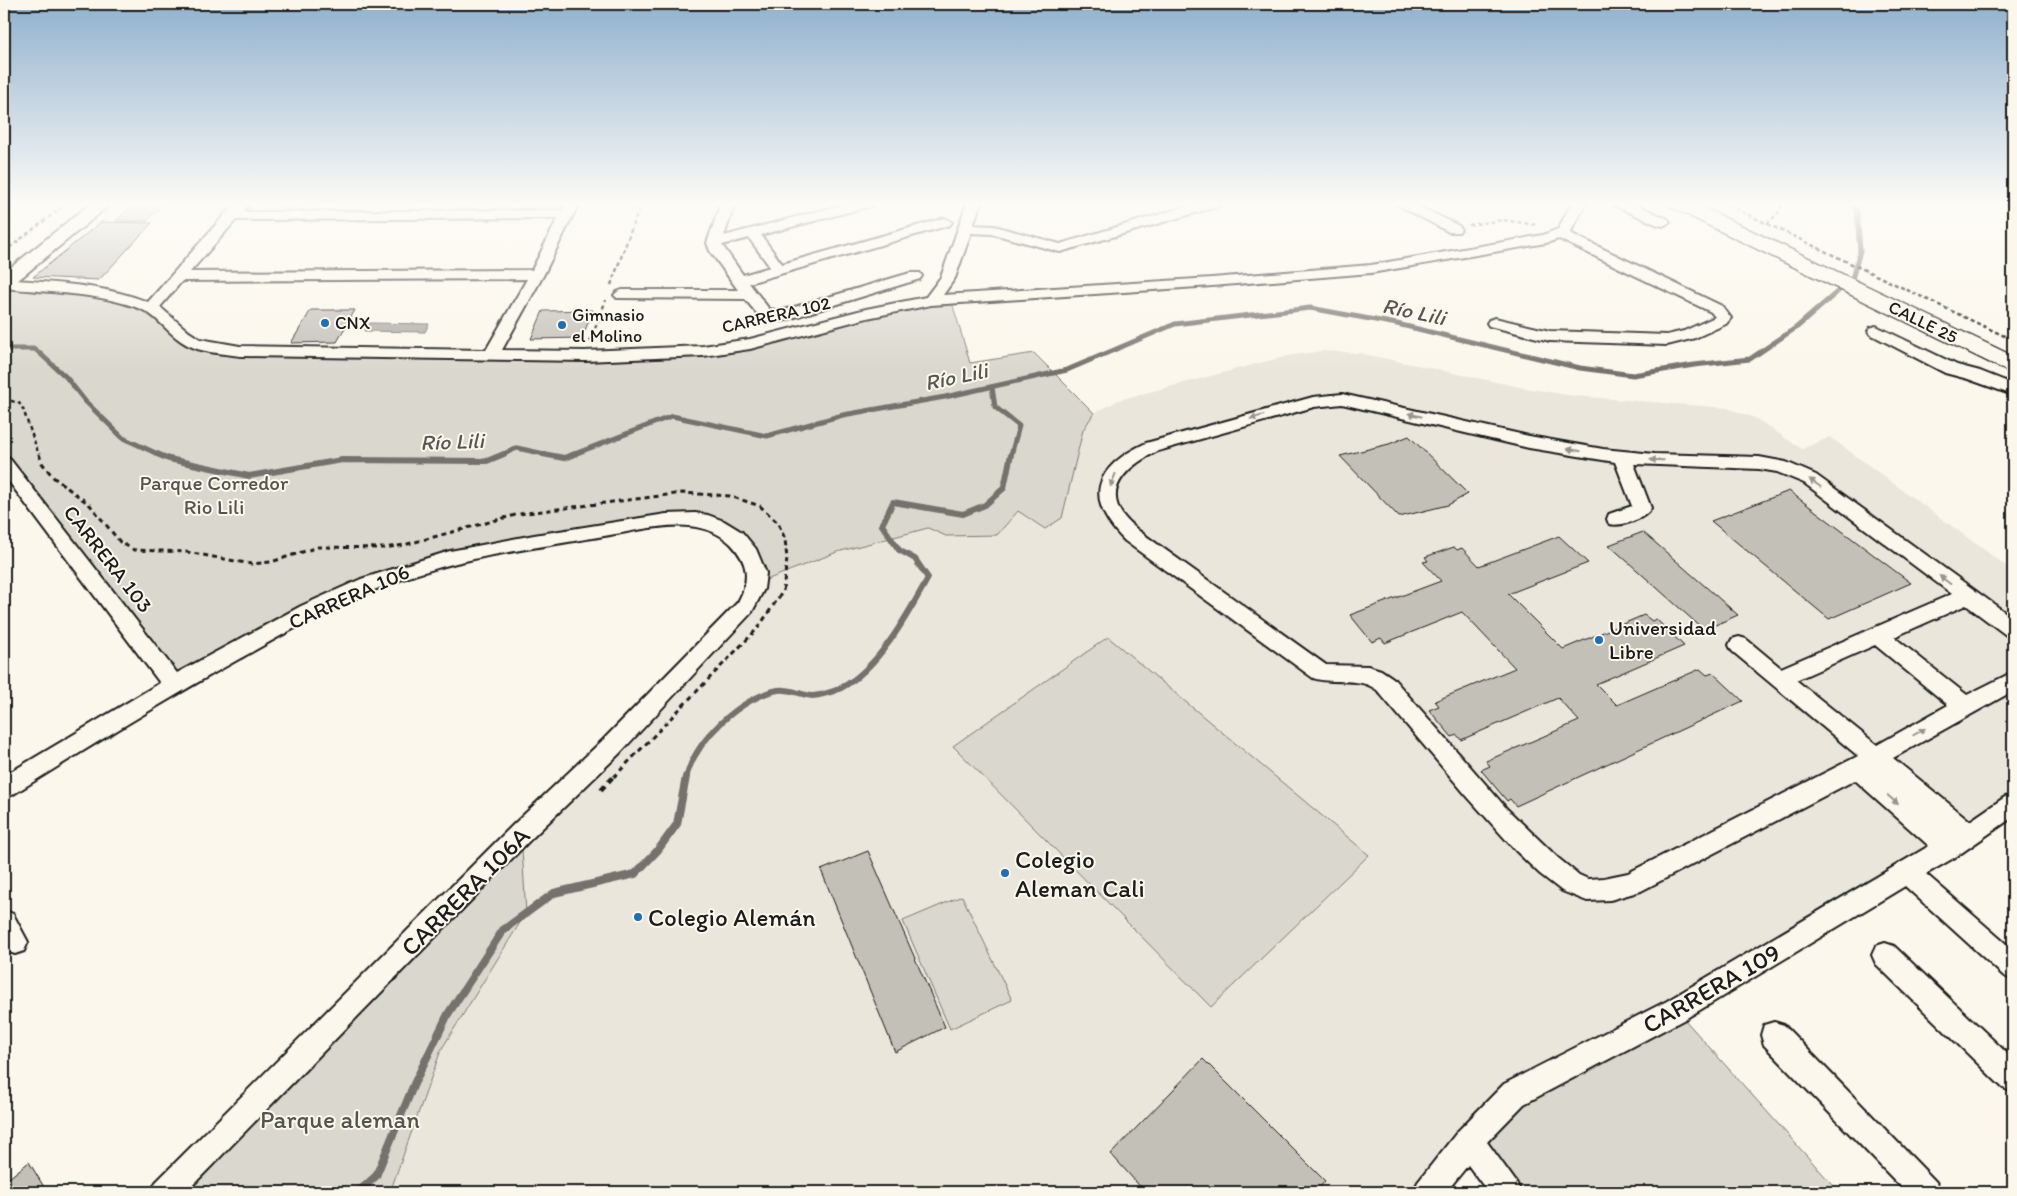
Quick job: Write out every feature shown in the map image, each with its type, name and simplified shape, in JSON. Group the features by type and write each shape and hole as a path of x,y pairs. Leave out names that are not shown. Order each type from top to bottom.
{"highway":[{"name":"CALLE 25","path":"1825,259 1985,337 2013,346"},
{"name":"CALLE 25","path":"1985,337 2013,365"}],"main road":[{"path":"4,283 34,259"}],"street":[{"path":"151,308 194,259"},
{"path":"492,355 545,259"},
{"path":"722,259 764,313 782,316 914,276"},
{"path":"772,259 780,270"},
{"path":"738,281 818,259"},
{"path":"931,300 948,278 955,259"},
{"name":"CARRERA 102","path":"4,283 82,290 122,299 151,308 190,339 210,346 240,351 585,356 703,351 750,344 866,314 931,300 1212,282 1371,269 1430,259"},
{"path":"1495,322 1550,336 1667,340 1689,335 1723,318 1717,309 1612,259"},
{"path":"178,277 537,274"},
{"path":"622,295 749,294"},
{"path":"1876,331 1951,369 1974,375 2013,390"},
{"path":"2013,629 1810,479 1780,466 1759,463 1622,458 1529,442 1360,402 1330,399 1313,402 1152,447 1131,456 1119,468 1111,480 1108,496 1110,509 1132,536 1310,666 1320,672 1333,676 1365,674 1374,676 1383,682 1484,799 1539,858 1570,883 1586,890 1608,889 1632,883 1866,762 2013,681"},
{"path":"1616,519 1639,511 1642,508 1622,458"},
{"name":"CARRERA 103","path":"4,463 174,685"},
{"name":"CARRERA 106","path":"4,788 174,685 315,608 368,584 424,564 475,552 633,525 688,520 709,522 728,531 745,546 754,567 756,584"},
{"name":"CARRERA 106A","path":"166,1192 507,848 618,740 745,607 756,584"},
{"path":"1778,679 1967,596"},
{"path":"1878,636 1965,706"},
{"path":"1739,645 1866,762 1949,848"},
{"path":"1866,762 1969,835"},
{"name":"CARRERA 109","path":"1428,1192 1468,1140 1514,1094 1676,1010 1949,848 2013,804"},
{"path":"1908,873 2013,967"},
{"path":"1885,955 2013,1078"},
{"path":"1774,1034 1926,1192"},
{"path":"1468,1140 1506,1192"}],"path":[{"path":"585,356 621,259"},
{"path":"1825,259 1985,337 2013,340"}],"shaded area":[{"path":"370,323 429,324 425,332 364,331"},
{"path":"1322,351 1359,353 1524,388 1575,396 1727,408 1755,418 1802,449 1830,437 2013,571 2013,804 1969,835 1468,1140 1428,1192 390,1192 441,1050 526,913 521,833 756,584 837,552 928,528 946,536 1018,511 1045,529 1083,430 1094,413 1119,400 1287,356"}],"green space":[{"name":"Parque Corredor Rio Lili","path":"4,284 82,290 151,308 190,339 240,351 703,351 951,299 970,363 1034,353 1094,413 1083,430 1062,518 1045,529 1018,511 997,535 946,536 928,528 837,552 756,584 745,546 688,520 424,564 174,685 4,463"},
{"path":"1108,637 1369,855 1211,1007 953,746"},
{"name":"Parque aleman","path":"521,833 526,913 441,1050 390,1192 166,1192"},
{"path":"962,896 1012,1000 950,1029 903,921"},
{"path":"1676,1010 1839,1192 1506,1192 1468,1141 1514,1094"}],"building":[{"path":"55,259 119,259 99,280 33,277"},
{"name":"CNX","path":"311,310 355,310 337,342 291,343"},
{"name":"Gimnasio el Molino","path":"593,310 582,338 531,339 543,311"},
{"path":"1409,436 1468,494 1448,505 1399,517 1340,456 1389,444"},
{"path":"1789,491 1911,583 1829,619 1711,521"},
{"path":"1643,532 1738,615 1704,630 1609,545"},
{"path":"1559,536 1588,563 1508,594 1563,649 1644,615 1652,621 1656,619 1684,646 1596,684 1617,705 1700,669 1707,675 1713,673 1743,701 1516,806 1510,799 1507,801 1481,770 1490,766 1486,761 1579,721 1558,698 1461,740 1457,735 1452,737 1429,710 1439,706 1435,701 1515,668 1462,612 1385,643 1381,638 1372,642 1350,615 1441,581 1423,562 1428,561 1425,557 1454,547 1457,550 1462,548 1479,566"},
{"path":"868,851 945,1027 895,1052 821,870"},
{"path":"1203,1059 1325,1181 1316,1192 1145,1192 1111,1154"},
{"path":"29,1162 47,1192 4,1192 4,1182"}],"waterway":[{"name":"Río Lili","path":"572,455 672,416 767,436 843,415 945,397 1067,370 1175,324 1310,308 1397,324 1580,368 1633,375 1694,365 1750,359 1797,327 1852,279 1858,259"},
{"name":"Río Lili","path":"4,349 35,349 66,377 85,401 123,438 160,455"},
{"path":"992,387 995,407 1019,426 1011,455"},
{"name":"Río Lili","path":"501,455 517,448 549,455"},
{"name":"Río Lili","path":"157,454 169,459 249,476 342,460 487,461 504,454"},
{"name":"Río Lili","path":"543,454 564,458 575,454"},
{"path":"686,779 699,750 709,736 735,711 749,702 764,694 778,690 812,696 827,693 841,688 868,667 880,654 902,623 928,578 915,559 899,550 882,525 893,502 963,514 985,505 1004,488 1011,454"},
{"path":"358,1192 376,1176 414,1084 448,1014 503,930 554,893 635,874 658,850 677,824 686,777"}],"place":[{"name":"CNX","path":"325,323"},
{"name":"Gimnasio el Molino","path":"562,325"},
{"name":"Universidad Libre","path":"1599,640"},
{"name":"Colegio Aleman Cali","path":"1005,873"},
{"name":"Colegio Alemán","path":"638,917"}]}
